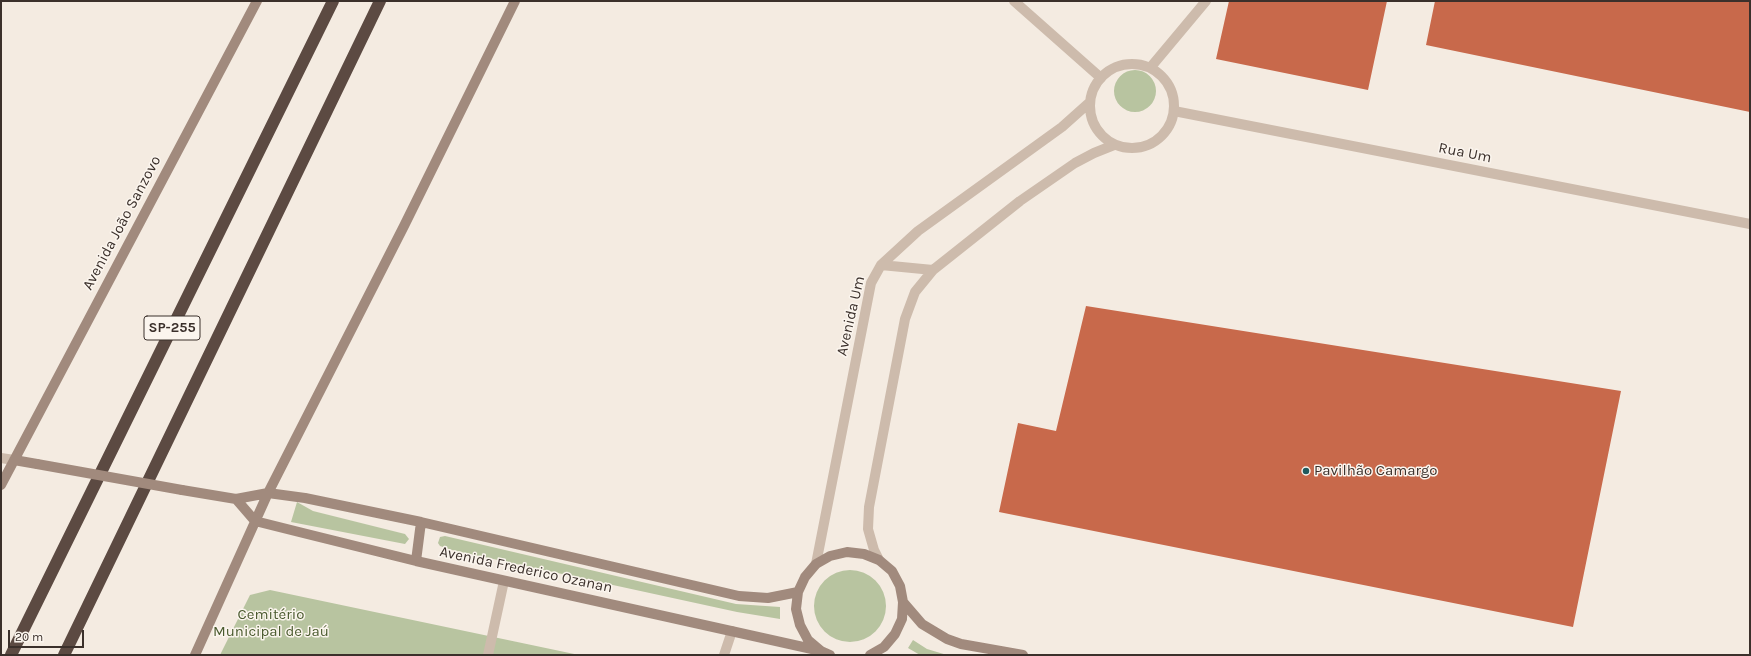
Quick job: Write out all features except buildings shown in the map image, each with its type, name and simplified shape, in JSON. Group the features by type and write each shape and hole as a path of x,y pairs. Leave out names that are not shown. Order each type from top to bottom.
{"highway":[{"name":"SP-255","path":"11,655 333,1"},
{"name":"SP-255","path":"64,655 380,1"}],"main road":[{"name":"Avenida João Sanzovo","path":"1,485 256,1"},
{"path":"195,655 268,493 404,226 515,1"},
{"name":"Avenida Frederico Ozanan","path":"14,460 236,499 268,493 305,498 421,522 738,596 768,598 798,592"},
{"path":"236,499 255,521"},
{"name":"Avenida Frederico Ozanan","path":"255,521 416,562 732,631 825,653"},
{"path":"416,562 421,522"},
{"path":"825,653 808,640 800,625 796,609 798,592 805,577 816,564 830,556 846,552 864,554 879,560 892,571 897,581 903,602 902,619 895,634 884,647 870,655"},
{"path":"903,602 922,624 947,639 961,644 1023,655"}],"street":[{"path":"1014,1 1101,78"},
{"path":"1150,68 1206,1"},
{"path":"1124,64 1137,64 1150,68 1161,75 1169,85 1174,98 1174,111 1171,124 1163,135 1153,143 1140,148 1127,149 1114,145 1103,138 1095,128 1090,115 1090,102 1093,89 1101,78 1111,69 1124,64"},
{"name":"Avenida Um","path":"816,564 871,283 881,265 913,235 1062,127 1090,102"},
{"name":"Rua Um","path":"1174,111 1750,224"},
{"path":"879,560 874,550 868,529 869,507 905,320 915,292 933,270 1020,201 1076,163 1094,153 1114,145"},
{"path":"881,265 933,270"},
{"path":"1,458 14,460"},
{"path":"488,655 504,581"},
{"path":"724,655 732,631"}],"green space":[{"path":"1131,70 1139,70 1147,73 1153,79 1156,91 1153,103 1147,109 1139,112 1131,112 1123,109 1117,103 1114,95 1114,87 1117,79 1123,73"},
{"path":"297,502 313,511 405,534 409,539 405,544 291,522"},
{"path":"445,536 736,604 780,607 780,619 737,612 452,550 440,546 438,543 440,537"},
{"path":"850,570 864,573 876,580 883,592 886,606 883,620 876,632 864,639 850,642 836,639 824,632 817,620 814,606 817,592 824,580 836,573"},
{"name":"Cemitério Municipal de Jaú","path":"270,590 579,655 220,655 250,595"},
{"path":"913,640 927,649 947,655 920,655 908,648"}],"place":[{"name":"Pavilhão Camargo","path":"1306,471"}]}
